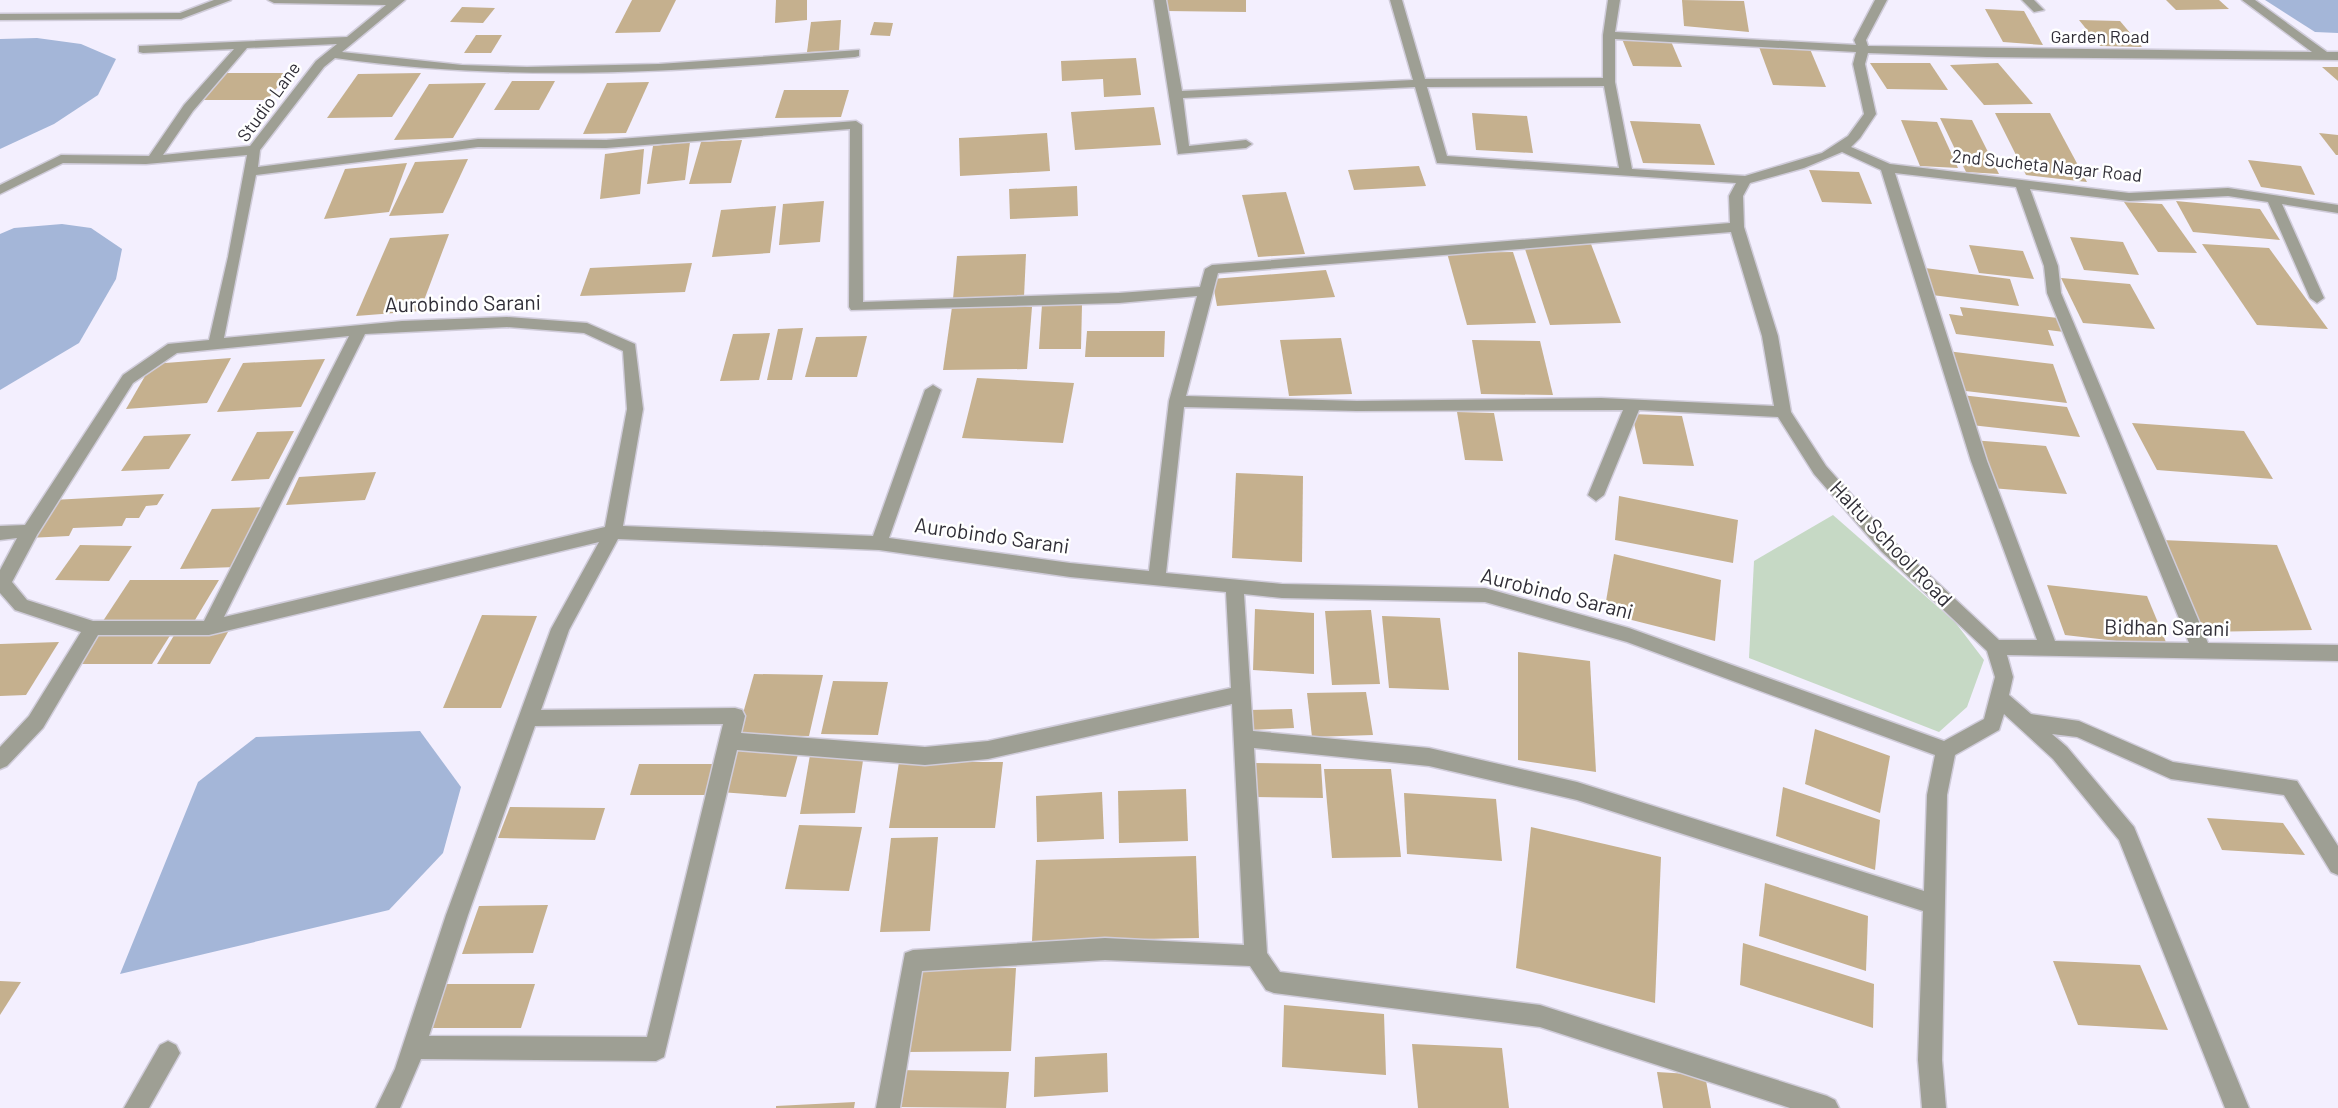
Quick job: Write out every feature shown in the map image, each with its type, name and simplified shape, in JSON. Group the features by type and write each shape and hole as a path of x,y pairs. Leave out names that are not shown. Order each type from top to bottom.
{"street":[{"path":"0,17 181,16 225,0"},
{"path":"274,0 397,1"},
{"path":"1160,0 1183,151 1246,144"},
{"path":"1396,0 1442,160 1745,180 1812,161 1852,140 1870,114 1859,64 1863,49 1860,40 1876,0"},
{"path":"1614,0 1609,35 1609,82 1626,172"},
{"path":"2028,0 2038,10"},
{"path":"2248,0 2323,55"},
{"name":"Studio Lane","path":"215,345 254,150 292,98 332,54 397,1"},
{"name":"Garden Road","path":"1609,35 1987,53 2338,56"},
{"path":"144,49 349,40"},
{"path":"153,159 188,108 243,45"},
{"path":"332,54 389,64 590,71 743,63 855,53"},
{"path":"1176,95 1419,83 1609,82"},
{"path":"250,172 478,143 607,145 856,125 856,307 1119,298 1206,291"},
{"name":"2nd Sucheta Nagar Road","path":"1841,147 1887,169 2129,197 2228,192 2338,209"},
{"path":"0,190 61,159 153,159 254,150"},
{"path":"1887,169 1979,461 2049,648"},
{"name":"Haltu School Road","path":"1745,180 1736,196 1737,227 1770,336 1783,412 1820,470 1887,546 1995,647"},
{"path":"2021,184 2051,266 2054,293 2202,652"},
{"path":"2273,199 2316,298"},
{"path":"1157,578 1177,401 1212,269 1737,227"},
{"name":"Aurobindo Sarani","path":"93,628 22,605 2,583 30,531 128,379 173,348 360,330 507,322 587,328 629,348 635,409 613,532 879,542 1070,570 1282,591 1485,595 1629,635 1744,679 1946,750"},
{"path":"209,628 360,330"},
{"path":"879,542 933,390"},
{"path":"1177,401 1357,406 1633,405 1783,412"},
{"path":"1596,495 1633,405"},
{"path":"0,533 30,531"},
{"path":"0,760 36,723 93,628 209,628 613,532"},
{"path":"388,1108 413,1046 560,629 613,532"},
{"path":"1235,586 1256,956 1274,982 1541,1016 1827,1108"},
{"path":"1934,1108 1930,1060 1937,795 1946,750 1992,724 2004,677 1995,647"},
{"name":"Bidhan Sarani","path":"1995,647 2338,653"},
{"path":"729,741 925,756 950,754 988,750 1241,694"},
{"path":"1998,697 2060,753 2126,834 2237,1108"},
{"path":"413,1046 656,1049 735,716 529,718"},
{"path":"2025,722 2079,729 2171,770 2290,787 2338,865"},
{"path":"1243,738 1429,757 1577,791 1934,904"},
{"path":"888,1108 913,961 1105,949 1256,956"},
{"path":"136,1108 168,1053"}],"green space":[{"path":"1833,515 1955,622 1984,660 1967,707 1939,732 1749,658 1754,561"}],"water":[{"path":"2265,0 2338,0 2338,33 2315,32"},
{"path":"37,38 81,44 116,59 98,95 54,124 0,149 0,39"},
{"path":"62,224 91,228 122,249 116,279 79,343 0,390 0,234 14,228"},
{"path":"420,731 461,787 443,853 389,910 120,974 198,782 256,737"}],"building":[{"path":"632,0 676,0 660,32 615,33"},
{"path":"776,0 807,0 807,20 775,23"},
{"path":"1167,0 1246,0 1246,12 1166,11"},
{"path":"1682,0 1744,1 1749,32 1684,26"},
{"path":"2166,0 2219,0 2229,9 2176,10"},
{"path":"462,7 495,8 483,23 450,22"},
{"path":"1985,9 2024,11 2043,45 2003,42"},
{"path":"841,20 839,51 807,52 811,22"},
{"path":"2079,20 2120,21 2142,47 2100,46"},
{"path":"874,22 893,23 890,36 870,35"},
{"path":"476,35 502,35 491,53 464,53"},
{"path":"1622,39 1670,39 1682,67 1633,66"},
{"path":"1759,47 1810,49 1826,87 1773,85"},
{"path":"1136,58 1141,95 1104,97 1103,79 1062,81 1061,61"},
{"path":"1870,63 1930,63 1948,90 1887,89"},
{"path":"1998,63 2033,104 1984,105 1950,65"},
{"path":"2322,67 2338,67 2338,81"},
{"path":"223,73 289,73 267,100 200,100"},
{"path":"421,73 392,117 327,118 358,74"},
{"path":"512,81 555,81 539,110 494,110"},
{"path":"649,82 626,133 583,134 607,83"},
{"path":"486,83 453,138 394,140 429,84"},
{"path":"784,90 849,90 841,117 775,118"},
{"path":"1154,107 1161,145 1075,150 1071,112"},
{"path":"1472,113 1527,116 1533,153 1476,150"},
{"path":"1995,113 2050,113 2087,182 2026,175"},
{"path":"1940,118 1972,120 1999,174 1966,172"},
{"path":"1901,120 1937,122 1958,168 1920,166"},
{"path":"1630,121 1700,124 1715,165 1643,163"},
{"path":"1047,133 1050,171 960,176 959,138"},
{"path":"2319,133 2338,135 2338,155 2336,155"},
{"path":"742,140 731,183 689,184 701,142"},
{"path":"690,142 685,180 647,184 653,146"},
{"path":"644,149 640,194 600,199 605,154"},
{"path":"468,159 443,213 389,216 415,162"},
{"path":"2248,160 2301,166 2315,195 2261,187"},
{"path":"407,163 389,212 324,219 345,169"},
{"path":"1419,166 1426,186 1354,190 1348,170"},
{"path":"1809,170 1859,172 1872,204 1822,202"},
{"path":"1077,186 1078,216 1010,219 1009,189"},
{"path":"1286,192 1305,254 1258,257 1242,195"},
{"path":"824,201 820,242 779,245 783,204"},
{"path":"2176,201 2260,209 2280,240 2193,232"},
{"path":"2124,202 2162,204 2197,253 2158,252"},
{"path":"776,206 770,253 712,257 721,210"},
{"path":"449,234 420,311 356,316 390,238"},
{"path":"2070,237 2123,242 2139,275 2084,270"},
{"path":"1591,244 1621,323 1550,325 1524,246"},
{"path":"2202,244 2269,248 2328,329 2257,325"},
{"path":"1969,245 2023,251 2034,279 1979,273"},
{"path":"1513,252 1536,323 1467,325 1447,253"},
{"path":"1026,254 1024,297 953,299 957,256"},
{"path":"692,263 685,292 580,296 590,268"},
{"path":"1925,268 2010,279 2019,306 1932,295"},
{"path":"1326,270 1335,297 1217,306 1212,279"},
{"path":"2061,278 2130,284 2155,329 2083,323"},
{"path":"1042,304 1082,304 1081,349 1039,349"},
{"path":"952,307 1032,307 1027,369 943,370"},
{"path":"1960,307 2058,318 2064,332 2048,330 2054,346 1956,334 1949,314 1963,316"},
{"path":"803,328 792,380 767,380 778,329"},
{"path":"1087,331 1165,331 1164,357 1085,357"},
{"path":"770,333 759,380 720,381 733,334"},
{"path":"867,336 857,377 805,377 816,337"},
{"path":"1341,338 1352,394 1289,396 1280,340"},
{"path":"1472,340 1540,341 1553,395 1481,394"},
{"path":"1947,351 2053,364 2067,403 1957,390"},
{"path":"231,358 207,403 126,409 152,364"},
{"path":"325,359 301,407 217,412 243,363"},
{"path":"977,378 1074,383 1063,443 962,438"},
{"path":"1961,395 2067,407 2080,437 1971,425"},
{"path":"1457,412 1494,413 1503,461 1465,460"},
{"path":"1632,414 1682,416 1694,466 1643,464"},
{"path":"2132,423 2244,431 2273,479 2157,470"},
{"path":"294,431 269,479 231,481 257,432"},
{"path":"191,434 169,469 121,471 144,436"},
{"path":"1972,440 2046,446 2067,494 1991,488"},
{"path":"376,472 365,500 286,505 299,477"},
{"path":"1236,473 1303,476 1302,562 1232,558"},
{"path":"164,494 157,505 146,506 139,518 126,518 122,526 73,528 69,536 28,538 53,500"},
{"path":"1619,496 1738,520 1733,563 1615,540"},
{"path":"267,507 236,567 180,569 212,509"},
{"path":"2162,540 2277,545 2312,630 2199,632"},
{"path":"80,545 132,546 109,581 55,580"},
{"path":"1614,554 1721,580 1715,641 1604,613"},
{"path":"130,580 219,580 192,625 101,624"},
{"path":"2047,585 2147,596 2168,647 2065,635"},
{"path":"1255,609 1314,613 1314,674 1253,670"},
{"path":"1371,610 1380,684 1332,685 1325,611"},
{"path":"482,615 537,616 501,708 443,708"},
{"path":"1382,616 1440,618 1449,690 1389,688"},
{"path":"176,632 228,632 210,664 157,664"},
{"path":"95,634 171,634 152,664 75,664"},
{"path":"59,642 26,695 0,696 0,644"},
{"path":"1518,652 1590,661 1596,772 1518,760"},
{"path":"754,674 823,675 809,736 737,735"},
{"path":"833,681 888,682 878,735 821,734"},
{"path":"1366,692 1373,735 1312,737 1307,693"},
{"path":"1292,709 1294,728 1249,730 1248,710"},
{"path":"1815,729 1890,756 1880,813 1805,784"},
{"path":"734,748 799,751 786,797 720,792"},
{"path":"864,754 855,813 800,814 810,755"},
{"path":"899,762 1003,762 995,828 889,828"},
{"path":"1254,763 1321,764 1323,798 1255,797"},
{"path":"639,764 718,764 710,795 630,795"},
{"path":"1324,769 1391,769 1401,857 1332,858"},
{"path":"1783,787 1880,820 1875,870 1776,836"},
{"path":"1186,789 1188,841 1119,843 1118,791"},
{"path":"1102,792 1104,839 1037,842 1036,796"},
{"path":"1404,793 1496,799 1502,861 1407,854"},
{"path":"510,807 605,808 595,840 498,838"},
{"path":"2207,818 2283,823 2305,855 2222,850"},
{"path":"799,825 862,827 849,891 785,889"},
{"path":"1531,827 1661,857 1655,1003 1516,968"},
{"path":"938,837 930,931 880,932 891,838"},
{"path":"1196,856 1199,938 1032,941 1036,860"},
{"path":"1765,883 1868,916 1866,971 1759,936"},
{"path":"548,905 533,953 462,954 479,906"},
{"path":"1743,943 1874,984 1873,1028 1740,985"},
{"path":"2053,961 2140,965 2168,1030 2078,1025"},
{"path":"1016,968 1011,1051 908,1052 918,969"},
{"path":"0,981 21,982 0,1015"},
{"path":"441,984 535,984 521,1028 425,1028"},
{"path":"1284,1005 1384,1014 1386,1075 1282,1067"},
{"path":"1412,1044 1502,1048 1509,1108 1418,1108"},
{"path":"1107,1053 1108,1092 1034,1097 1035,1057"},
{"path":"897,1070 1009,1072 1006,1108 892,1107"},
{"path":"1657,1072 1705,1075 1711,1108 1663,1108"},
{"path":"855,1102 854,1108 776,1108 776,1106"}]}
